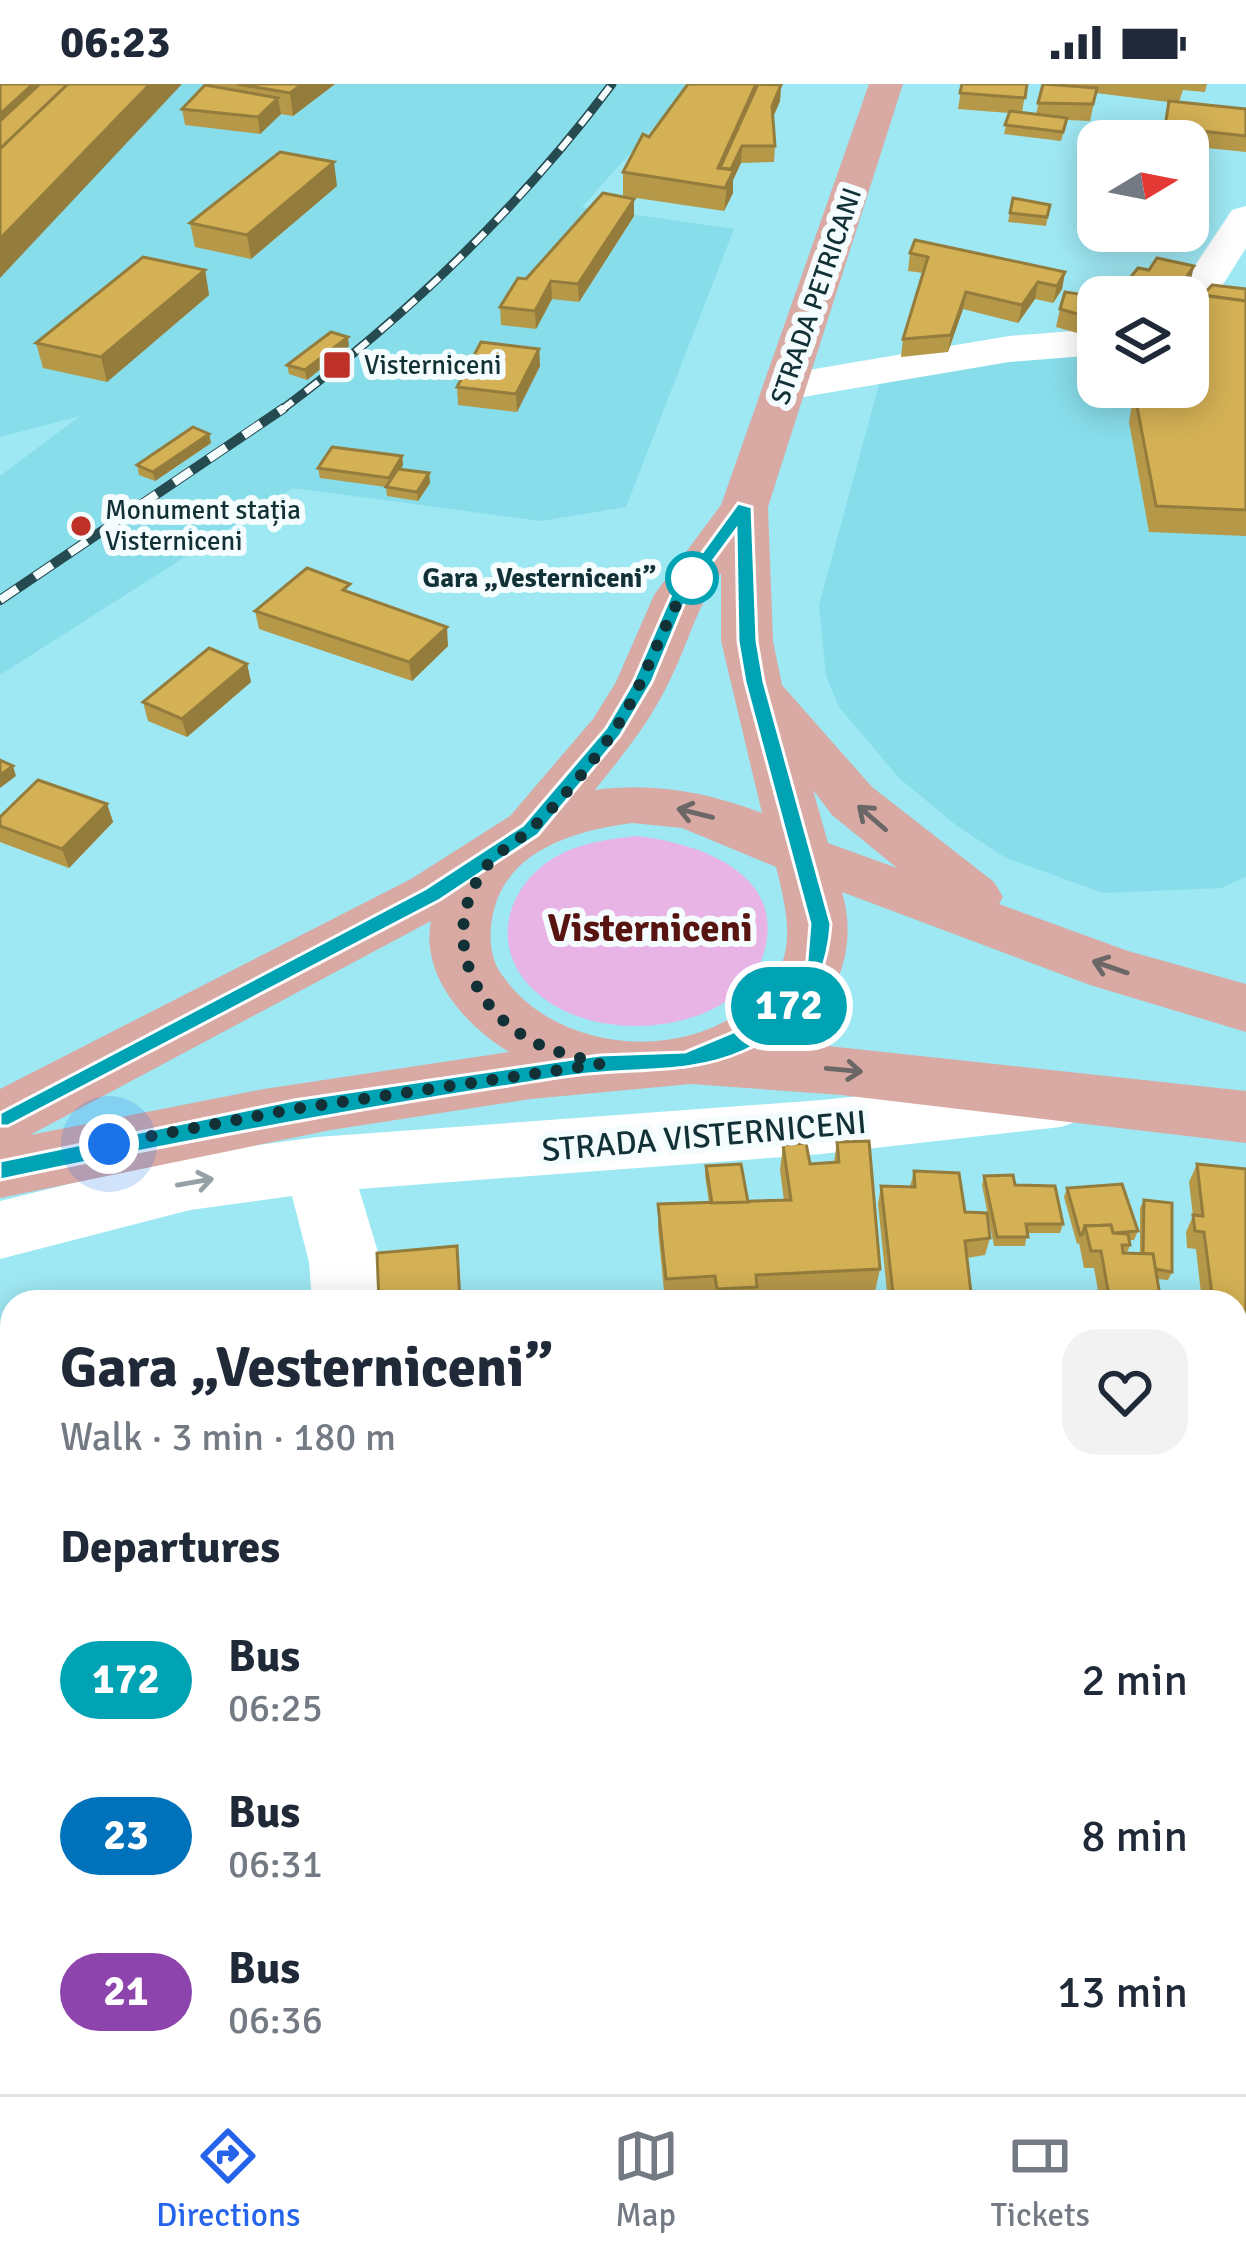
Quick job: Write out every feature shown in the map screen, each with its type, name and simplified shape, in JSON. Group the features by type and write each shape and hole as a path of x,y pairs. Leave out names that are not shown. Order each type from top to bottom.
{"main road":[{"name":"STRADA PETRICANI","path":"511,845 614,731 643,682 680,595 744,507 886,84"},
{"name":"STRADA PETRICANI","path":"744,507 747,641 754,682 804,856"},
{"path":"754,682 852,801 920,859 1033,939"},
{"path":"0,1120 511,845 579,811 632,804 686,808 1033,939 1217,1000 1246,966"},
{"path":"511,845 465,898 459,941 473,985 504,1021 544,1047 600,1064"},
{"path":"685,1061 734,1046 770,1026 801,995 818,960 820,924 804,856"},
{"path":"0,1170 272,1113 600,1064 685,1061 841,1070 1246,1117"}],"street":[{"path":"1208,276 1246,218"},
{"path":"785,387 1010,349 1077,344"},
{"name":"STRADA VISTERNICENI","path":"0,1230 190,1182 318,1165 822,1127 1090,1098"},
{"path":"318,1165 345,1262 348,1290"}],"shaded area":[{"path":"0,84 692,84 582,207 734,229 626,507 541,521 293,488 0,675 0,476 80,416 0,437"},
{"path":"1246,308 1246,877 1221,888 1103,893 1006,858 957,826 899,778 839,707 826,676 819,605 881,377 1077,352 1077,408 1209,408 1209,358"},
{"path":"636,836 706,853 746,878 760,896 767,918 766,944 754,975 719,1006 694,1017 638,1026 583,1018 536,992 511,955 510,915 529,879 565,852"}],"building":[{"path":"0,84 33,84 0,114"},
{"path":"40,84 68,84 0,149 0,121"},
{"path":"68,84 150,84 0,239 0,149"},
{"path":"237,84 302,84 290,93"},
{"path":"688,84 756,84 718,168 734,170 725,188 623,172 643,134 649,137"},
{"path":"758,84 781,85 772,106 775,146 742,146 731,169 720,168"},
{"path":"962,84 1027,84 1025,98 960,93"},
{"path":"1043,84 1097,88 1093,104 1038,103"},
{"path":"205,85 278,98 258,117 182,109"},
{"path":"1169,101 1246,109 1246,136 1209,132 1209,120 1166,120"},
{"path":"1010,111 1067,118 1063,132 1005,125"},
{"path":"280,152 334,162 247,235 190,223"},
{"path":"603,193 634,199 578,284 551,281 535,311 500,307 518,278 526,279"},
{"path":"1013,198 1050,205 1047,217 1010,213"},
{"path":"915,240 1065,272 1057,286 1038,282 1022,305 966,292 951,335 903,339 928,257 910,253"},
{"path":"143,257 205,270 101,357 36,343"},
{"path":"1157,258 1194,266 1187,276 1132,276 1138,268 1149,270"},
{"path":"1209,288 1246,289 1246,301 1209,296"},
{"path":"1065,292 1077,294 1077,314 1060,309"},
{"path":"1209,296 1246,301 1246,510 1156,506 1137,408 1209,408"},
{"path":"331,332 348,337 305,370 287,365"},
{"path":"481,342 539,349 516,394 457,387"},
{"path":"193,427 209,434 153,472 137,465"},
{"path":"332,447 402,456 389,478 318,468"},
{"path":"398,469 429,473 417,492 386,487"},
{"path":"307,568 350,584 343,590 447,627 409,662 255,611"},
{"path":"209,648 247,664 182,719 143,702"},
{"path":"0,760 13,766 0,775"},
{"path":"38,780 107,804 62,849 0,826 0,817"},
{"path":"869,1141 880,1269 756,1275 757,1287 717,1289 715,1276 666,1279 658,1204 791,1200 783,1145 806,1143 810,1164 839,1162 837,1142"},
{"path":"741,1164 748,1202 712,1203 706,1166"},
{"path":"1197,1164 1246,1169 1246,1290 1211,1290 1204,1232 1195,1231 1193,1215 1203,1216"},
{"path":"914,1171 959,1173 965,1212 987,1213 990,1238 965,1241 971,1290 893,1290 881,1186 915,1187"},
{"path":"1013,1175 1015,1185 1055,1186 1063,1224 1026,1224 1028,1237 997,1237 984,1176"},
{"path":"1122,1184 1138,1231 1113,1233 1111,1225 1085,1226 1080,1235 1067,1188"},
{"path":"1144,1200 1172,1203 1172,1272 1155,1269 1153,1254 1143,1254"},
{"path":"1111,1225 1113,1233 1128,1234 1130,1245 1122,1245 1123,1253 1153,1254 1159,1290 1108,1290 1101,1251 1091,1251 1085,1226"},
{"path":"457,1246 459,1290 379,1290 377,1253"}],"railway":[{"path":"283,408 372,338 458,260 538,175 612,84"},
{"path":"0,600 283,408"},
{"path":"280,411 283,408"}],"bus line":[{"name":"172","path":"0,1120 432,894 491,860 530,830 614,731 643,682 680,595 744,507 747,641 754,682 820,924 818,960 801,995 770,1026 734,1046 685,1061 600,1064 294,1109 0,1170"}],"place":[{"name":"Visterniceni","path":"337,365"},
{"name":"Monument stația Visterniceni","path":"81,526"},
{"name":"Gara „Vesterniceni”","path":"692,578"}],"district":[{"name":"Visterniceni","path":"650,927"}],"route":[{"path":"109,1144 294,1109 600,1064 544,1047 504,1021 473,985 459,941 465,898 491,860 530,830 614,731 643,682 680,595 698,569 692,578"}]}
